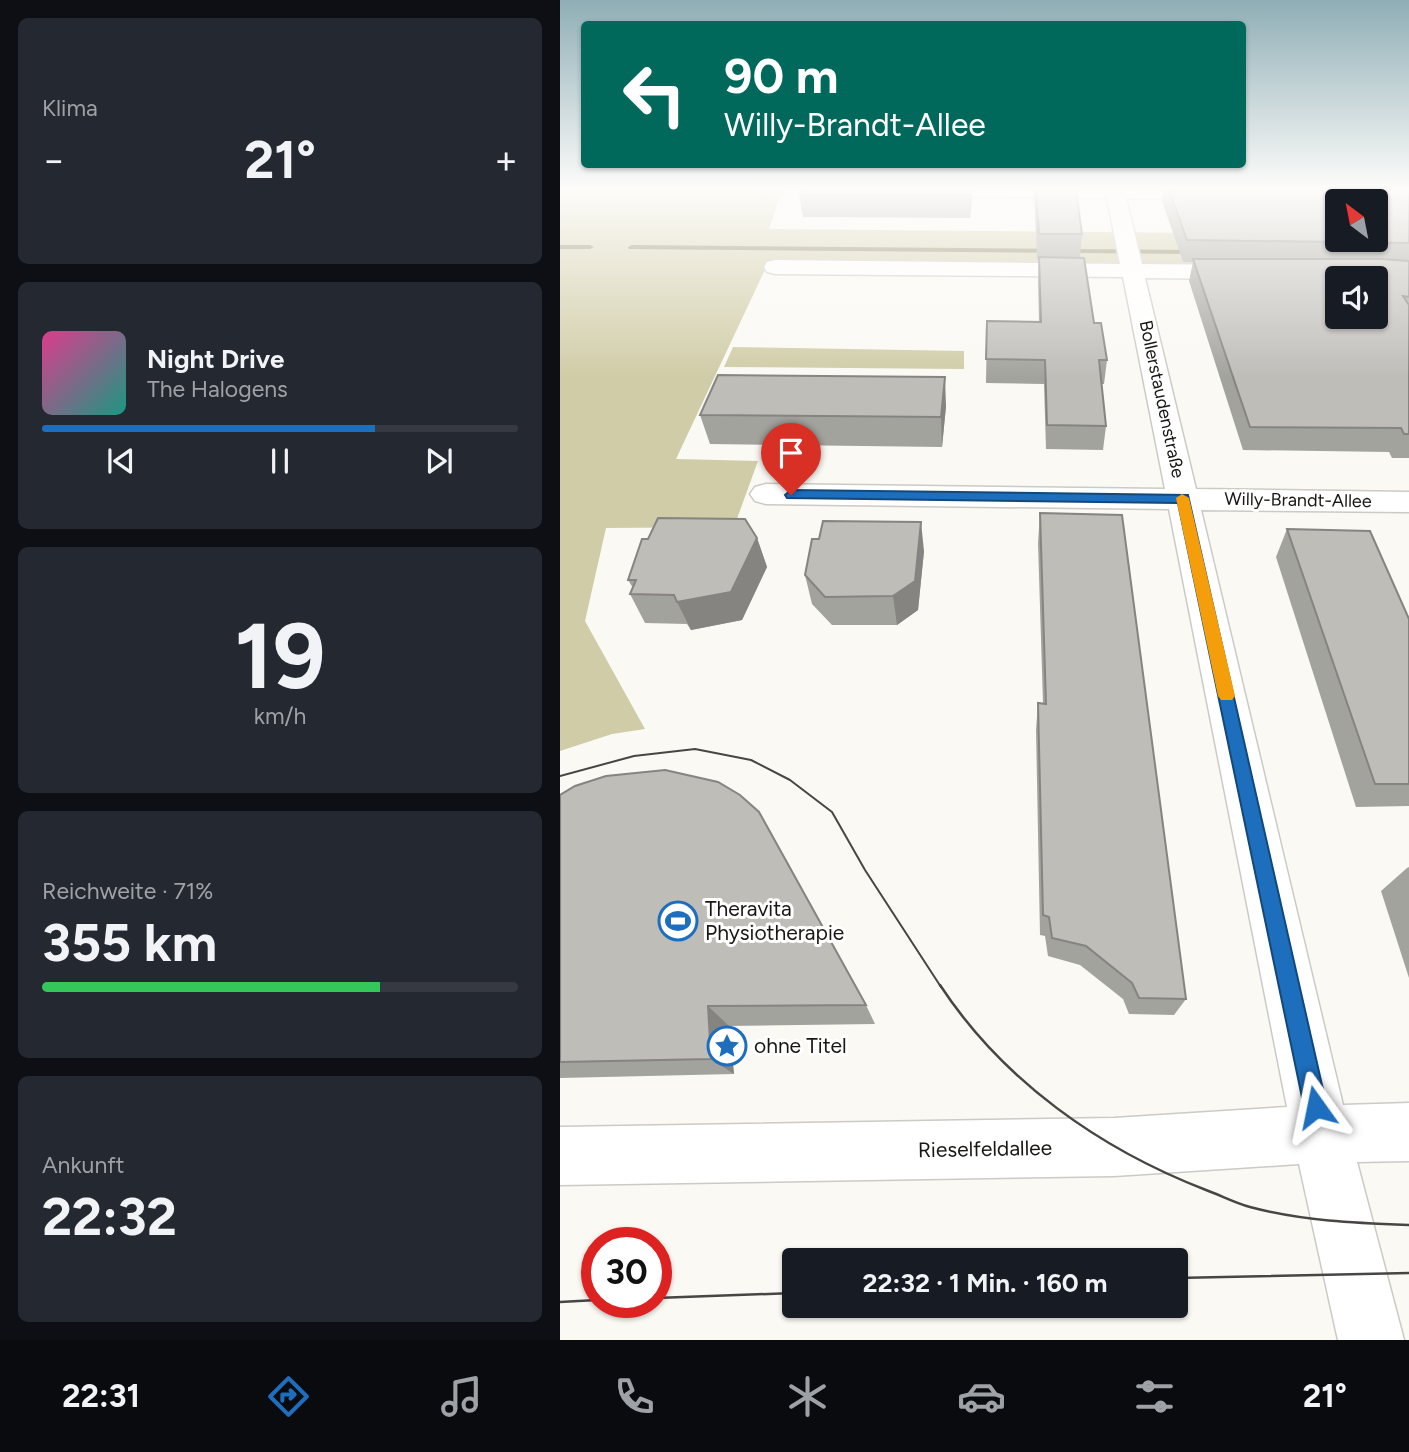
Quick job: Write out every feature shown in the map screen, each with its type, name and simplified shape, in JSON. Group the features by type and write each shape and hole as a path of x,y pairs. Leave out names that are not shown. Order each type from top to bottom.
{"street":[{"name":"Bollerstaudenstraße","path":"1130,253 1321,1134 1371,1340"},
{"path":"775,267 1131,258 1258,272"},
{"name":"Willy-Brandt-Allee","path":"766,494 1409,502"},
{"name":"Rieselfeldallee","path":"560,1156 1114,1147 1321,1134 1409,1132"}],"shaded area":[{"path":"560,253 1391,253 1409,268 769,261 676,459 758,461 734,527 606,528 585,621 645,729 612,734 560,751"},
{"path":"733,347 964,351 964,369 724,367"}],"building":[{"path":"1039,257 1084,258 1094,323 1101,323 1107,360 1099,360 1106,426 1047,425 1045,360 986,359 987,321 1041,322"},
{"path":"1193,259 1409,261 1409,297 1403,296 1409,305 1409,434 1404,434 1401,428 1250,427"},
{"path":"718,375 945,377 941,417 700,415"},
{"path":"1040,513 1122,515 1186,999 1139,998 1132,983 1086,946 1052,938 1049,917 1043,915 1038,703 1046,704"},
{"path":"658,518 745,519 757,538 731,592 677,602 674,595 630,594 636,580 628,580 642,539 648,539"},
{"path":"823,521 921,522 915,581 893,596 825,597 805,575 812,539 819,539"},
{"path":"1287,529 1370,531 1409,619 1409,784 1375,784"},
{"path":"665,770 718,782 740,795 759,812 866,1005 708,1006 711,1059 560,1062 560,795 575,786 606,776"}],"tram line":[{"path":"560,776 634,756 695,749 751,760 790,780 832,812 865,870 941,987"},
{"path":"940,985 965,1020 993,1052 1024,1081 1057,1108 1129,1154 1167,1173 1250,1207 1309,1218 1409,1225"},
{"path":"1188,1278 1409,1273"},
{"path":"672,1297 782,1293"},
{"path":"560,1302 581,1301"}],"slow traffic":[{"path":"1182,498 1227,696"}],"place":[{"name":"Theravita Physiotherapie","path":"678,921"},
{"name":"ohne Titel","path":"727,1046"}],"route":[{"path":"791,495 1184,498 1316,1107"}]}
